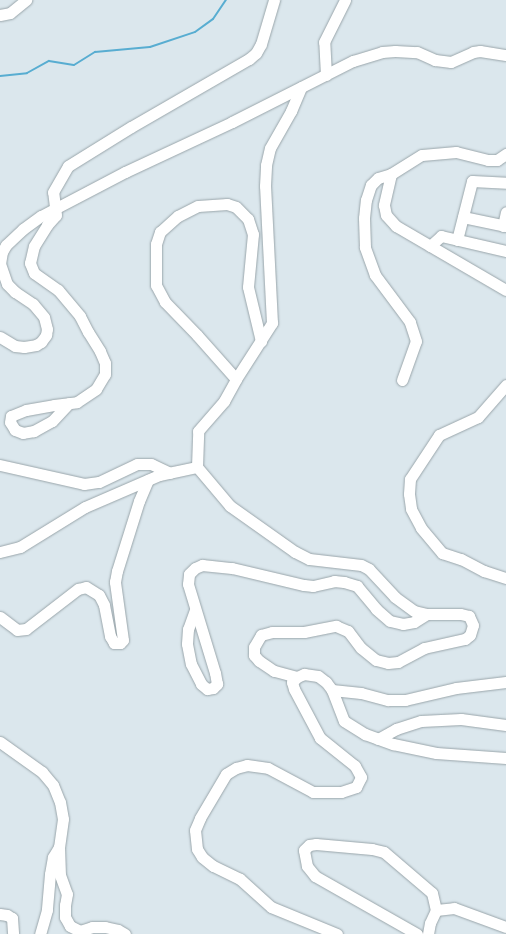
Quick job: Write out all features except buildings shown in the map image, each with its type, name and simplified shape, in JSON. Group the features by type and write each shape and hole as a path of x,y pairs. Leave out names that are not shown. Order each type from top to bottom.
{"lane":[{"path":"0,15 10,12 26,0"},
{"path":"69,403 52,421 34,431 23,433 15,430 10,422 11,416 26,410 69,403 77,402 96,388 105,374 105,363 100,351 80,316 58,290 34,273 30,262 34,246 47,225 56,215 57,208 53,192 68,166 131,127 249,59 256,53 261,44 274,0"},
{"path":"326,75 324,42 345,0"},
{"path":"0,337 15,346 24,347 36,345 41,342 46,335 46,323 39,310 7,284 2,271 1,258 6,245 23,229 57,208 125,172 353,61 388,51 406,50 435,60 451,62 473,52 480,51 506,55"},
{"path":"301,87 291,111 270,148 265,186 272,323 236,379 224,401 198,431 197,467 230,506 295,552 309,559 361,565 370,569 403,604 414,611 427,614 460,614 469,616 473,625 470,635 457,642 424,648 398,662 388,663 376,660 361,648 348,631 336,626 304,632 272,632 261,635 254,647 254,655 259,662 274,672 297,676 304,674 318,676 326,682 332,690 344,720 365,734 393,744 436,753 506,758"},
{"path":"402,380 416,341 410,322 375,275 365,247 364,218 366,200 371,185 378,178 391,174 422,155 456,152 488,160 497,160 506,154"},
{"path":"391,174 384,205 386,215 396,226 506,290"},
{"path":"457,240 472,181 506,183"},
{"path":"236,379 197,334 165,302 156,285 156,244 160,232 178,216 198,206 227,204 236,207 248,219 252,234 251,264 248,287 261,341"},
{"path":"463,217 505,226 506,212"},
{"path":"430,246 441,236 506,251"},
{"path":"251,264 269,260"},
{"path":"506,385 478,417 439,435 410,479 409,494 411,510 421,528 442,553 461,559 484,571 506,578"},
{"path":"0,465 84,484 99,482 137,464 151,464 170,473"},
{"path":"0,552 20,547 85,508 148,480 197,467"},
{"path":"0,617 17,630 26,629 78,590 86,587 99,595 104,605 110,636 114,643 120,643 123,640 118,610 116,577 124,548 148,480"},
{"path":"195,610 188,629 187,644 191,664 202,684 207,689 213,688 216,684 215,673 207,640 195,610 188,584 189,574 195,568 202,565 232,568 304,585 313,586 334,581 344,582 357,586 376,609 390,621 403,624 414,622 427,614"},
{"path":"297,676 292,682 294,689 320,738 355,766 361,776 356,787 341,792 313,792 283,774 268,768 247,765 236,768 226,774 200,818 195,830 198,849 202,857 213,866 240,879 271,907 337,934"},
{"path":"332,690 361,693 388,700 405,700 456,688 506,682"},
{"path":"378,739 396,729 421,721 461,719 506,725"},
{"path":"0,742 37,768 53,785 60,802 63,819 59,847 60,875 68,894 65,905 66,917 70,926 80,931 92,927 105,927 118,930 124,934"},
{"path":"417,934 315,876 307,866 304,850 308,845 316,844 372,849 384,852 432,893 436,910 430,923 428,934"},
{"path":"40,934 47,910 53,858 59,847"},
{"path":"436,910 454,908 483,917 506,927"},
{"path":"0,914 7,915 12,918 13,934"}],"waterway":[{"path":"0,76 27,73 49,61 74,65 95,52 150,47 195,32 213,19 226,0"}]}
